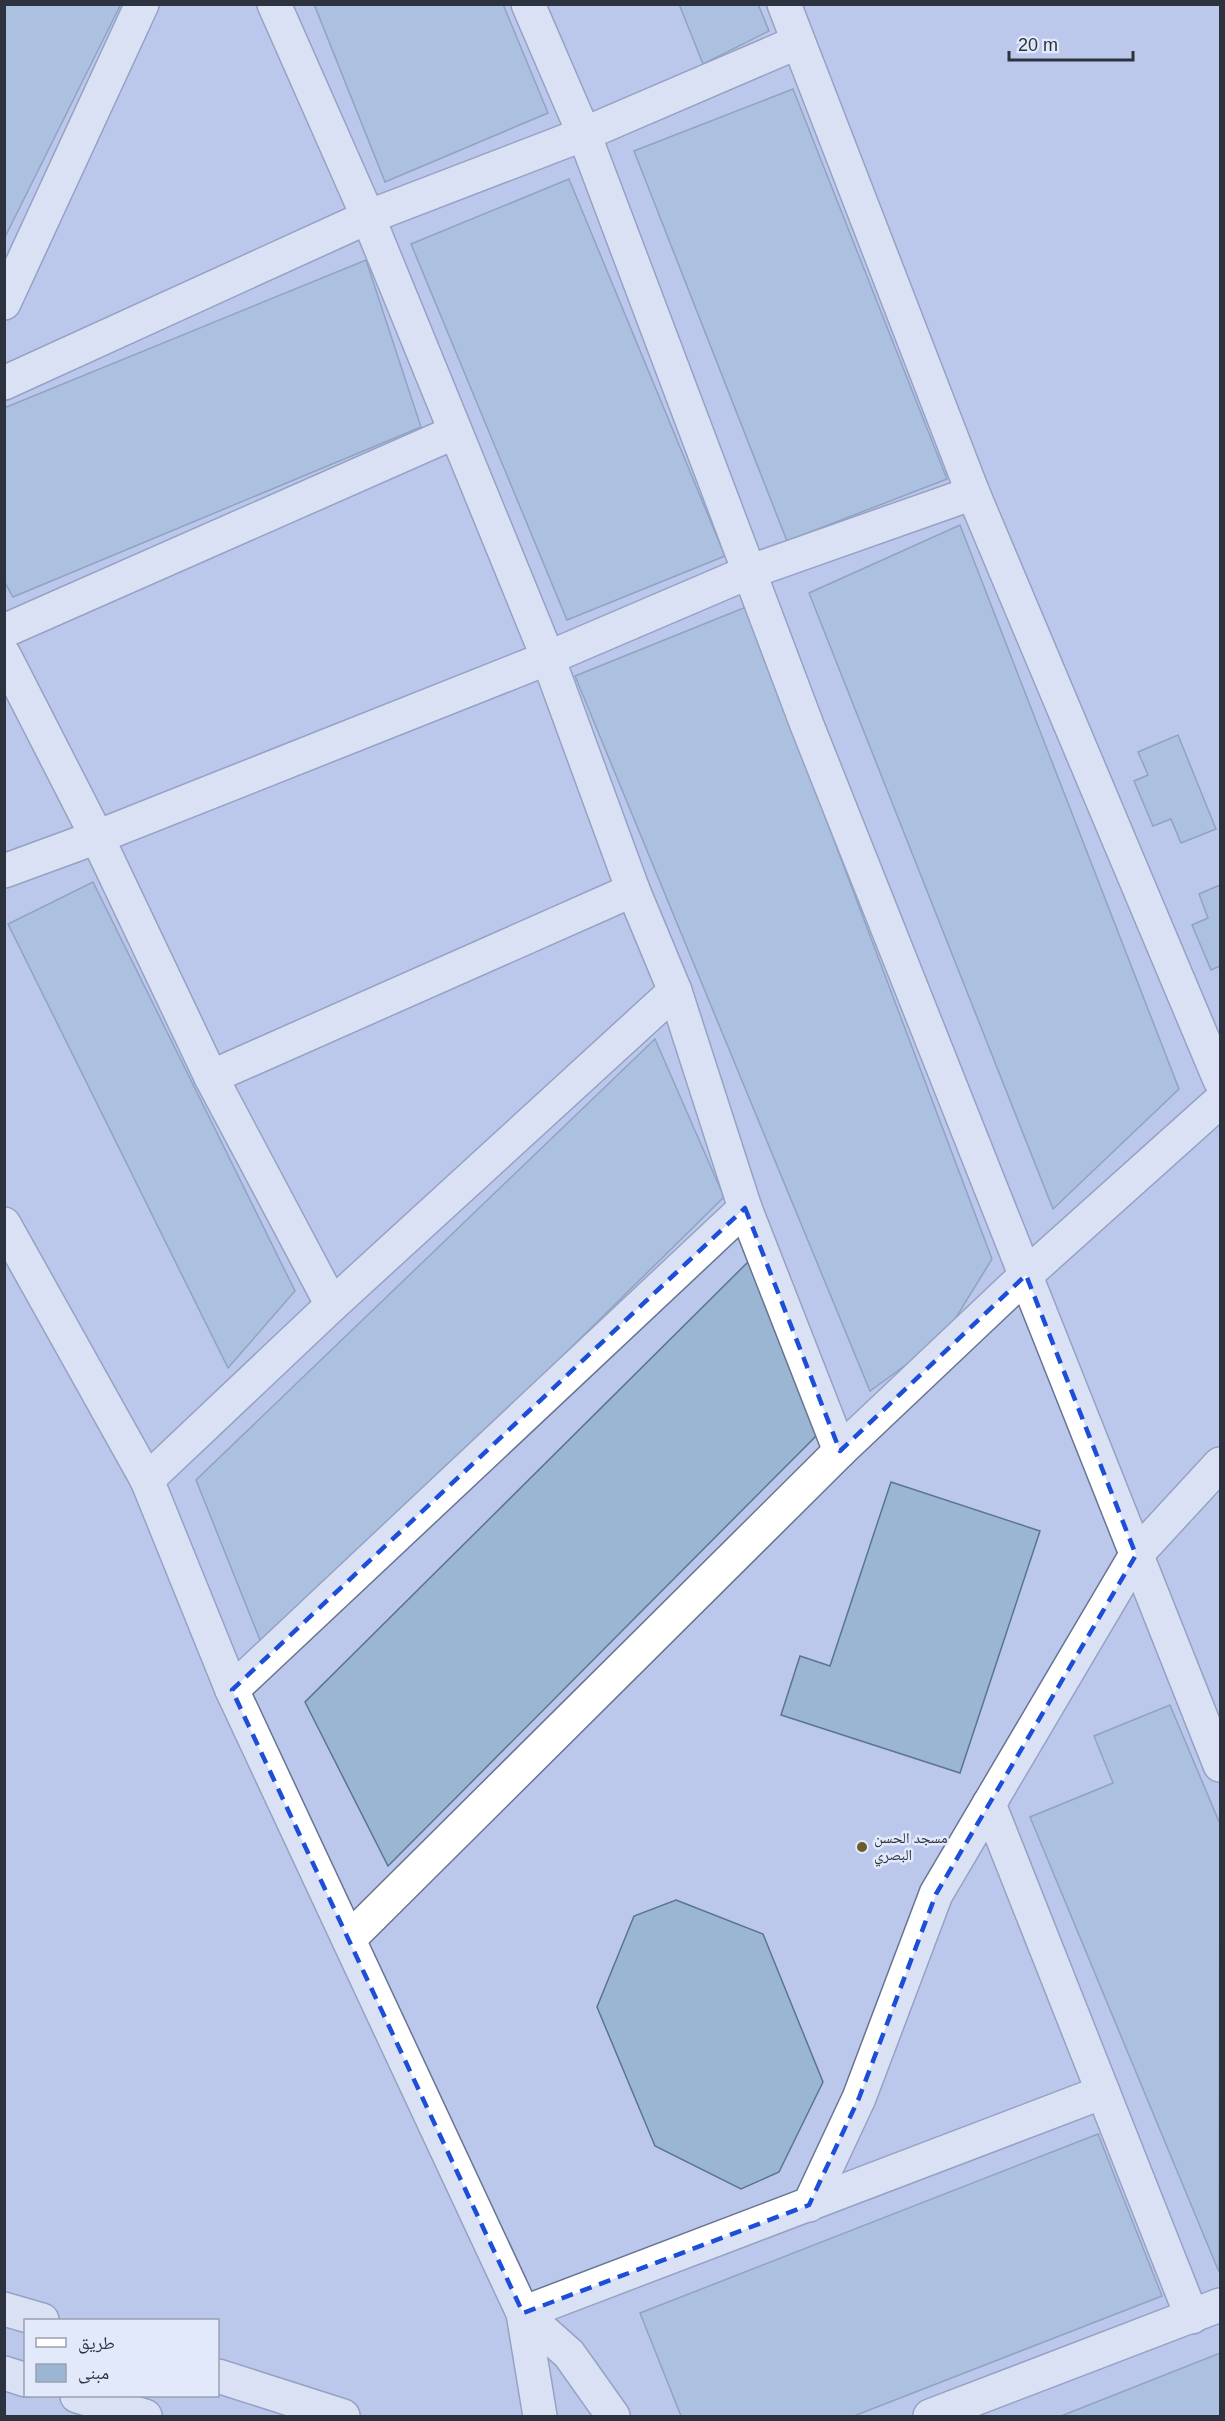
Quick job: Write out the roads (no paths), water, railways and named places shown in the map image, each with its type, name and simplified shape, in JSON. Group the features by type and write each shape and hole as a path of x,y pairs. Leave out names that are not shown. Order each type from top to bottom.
{"street":[{"path":"4,303 142,4"},
{"path":"274,4 368,217 548,658 633,890 675,991 745,1208 840,1450"},
{"path":"528,4 584,134 749,572 1221,1765"},
{"path":"784,4 973,493 1221,1080"},
{"path":"4,383 368,217 584,134 798,42"},
{"path":"4,631 455,432"},
{"path":"4,871 97,837 548,658 749,572 973,493"},
{"path":"4,655 97,837 211,1077 332,1305"},
{"path":"211,1077 633,890"},
{"path":"147,1480 332,1305 675,991"},
{"path":"349,1939 840,1450 1026,1275 1221,1101"},
{"path":"232,1690 745,1208"},
{"path":"4,1224 147,1480 232,1690 524,2313 540,2416"},
{"path":"809,2205 859,2098 936,1894 1136,1555 1221,1464"},
{"path":"930,2416 1206,2311 1103,2092 989,1804"},
{"path":"524,2313 1103,2092"},
{"path":"4,2309 39,2319"},
{"path":"524,2313 569,2354 613,2416"},
{"path":"4,2373 24,2379"},
{"path":"219,2376 343,2416"},
{"path":"80,2397 145,2416"}],"place":[{"name":"مسجد الحسن البصري","path":"862,1847"}]}
